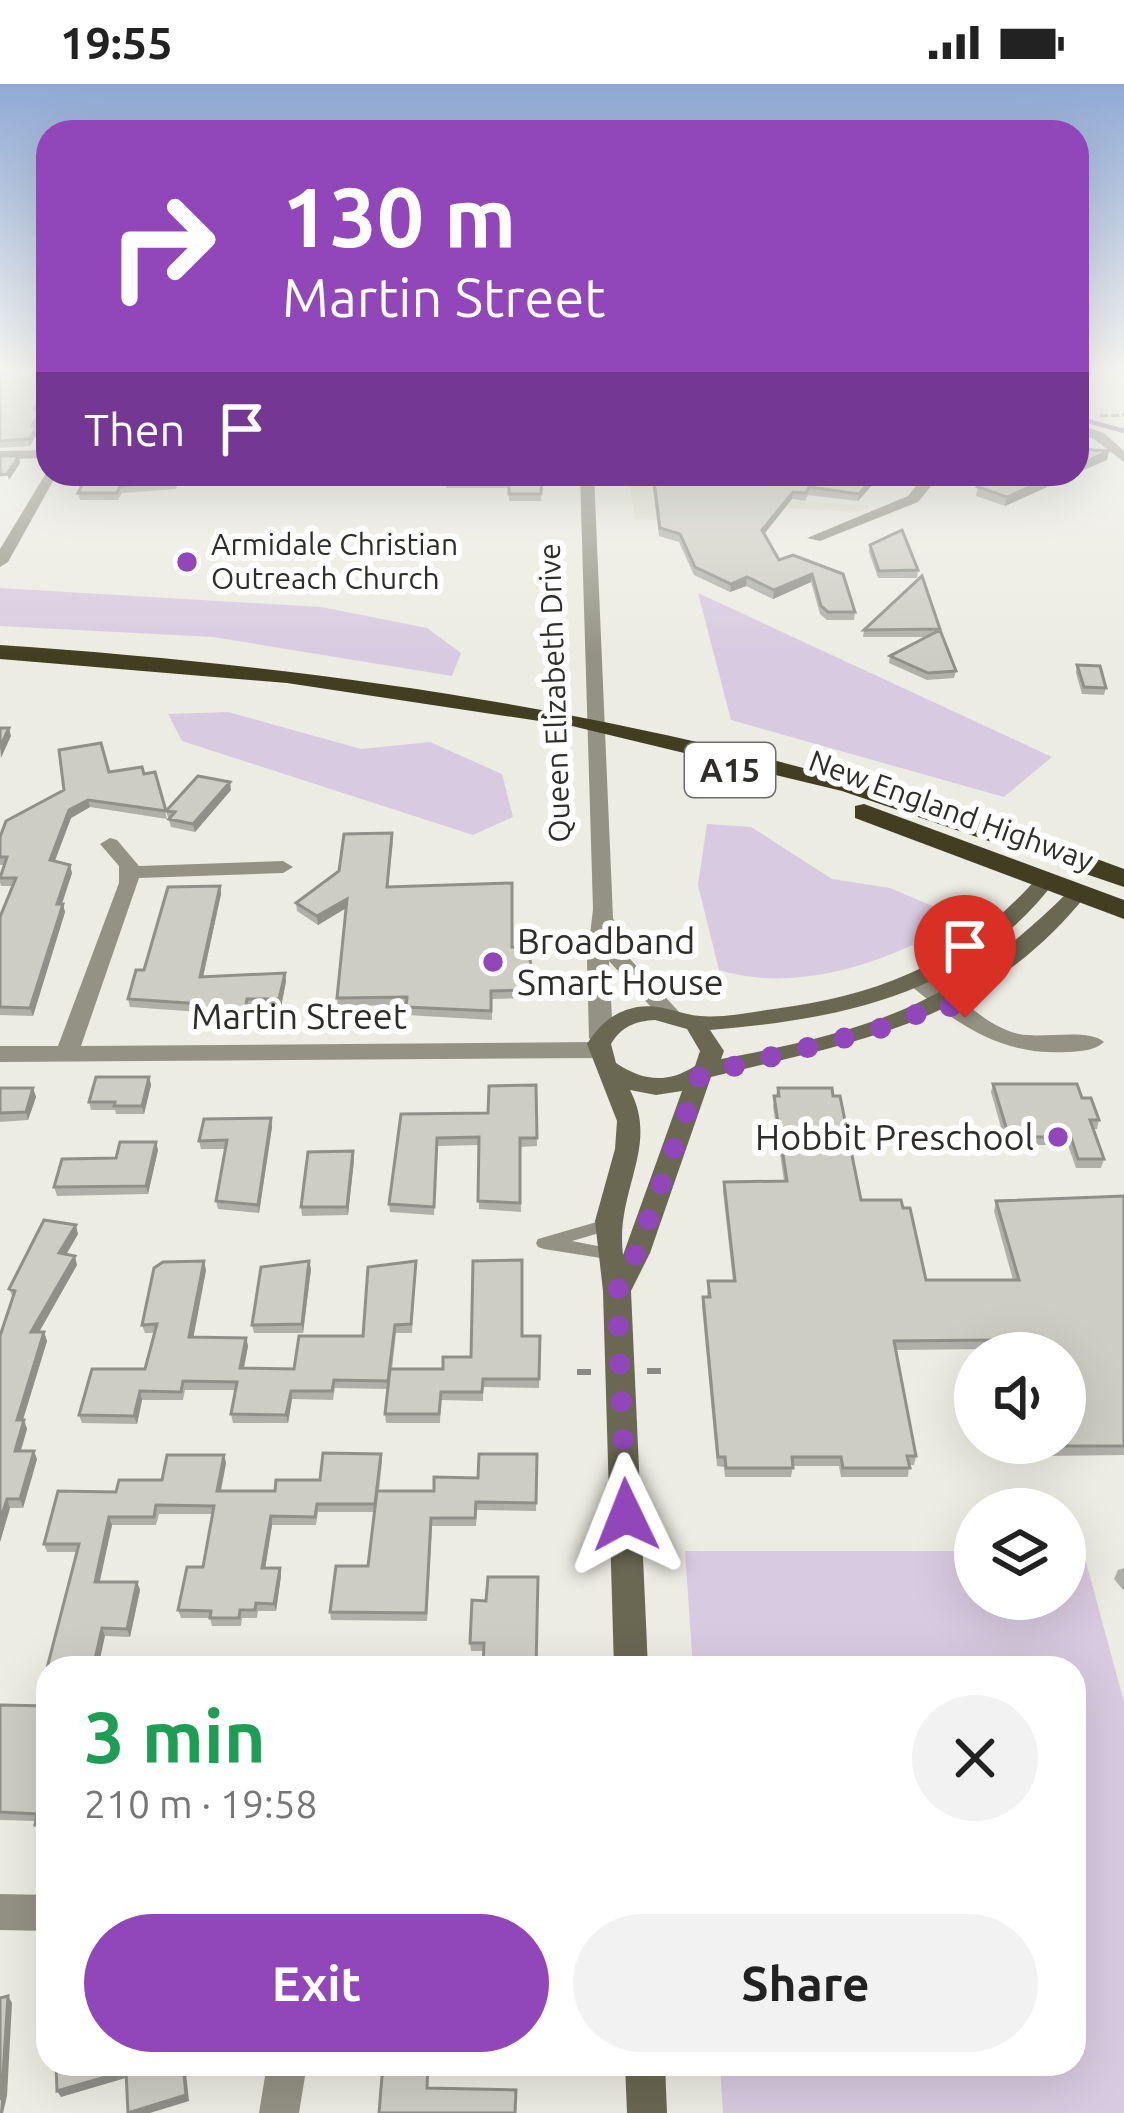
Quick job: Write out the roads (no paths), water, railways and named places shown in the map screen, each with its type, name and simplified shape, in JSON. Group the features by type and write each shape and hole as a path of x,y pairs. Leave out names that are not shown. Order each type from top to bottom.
{"highway":[{"name":"New England Highway","path":"0,652 156,661 555,712 921,808 1124,879"},
{"name":"New England Highway","path":"404,691 749,776 852,807 1124,910"},
{"path":"921,808 1023,853 1064,885 1124,895"}],"main road":[{"path":"694,1024 813,1011 919,980 1004,930 1064,885"},
{"path":"703,1072 710,1041 694,1024 670,1014 628,1016 603,1052 644,1087 675,1086 703,1072 825,1045 946,1003 1033,942 1064,885"},
{"name":"Queen Elizabeth Drive","path":"603,1052 628,1110 631,1130 607,1225 607,1253 617,1291 631,1656"},
{"name":"Queen Elizabeth Drive","path":"617,1291 637,1252 703,1072"},
{"path":"645,2076 647,2113"}],"street":[{"path":"0,562 43,486"},
{"name":"Queen Elizabeth Drive","path":"587,486 603,910 598,961 603,1052"},
{"path":"815,538 913,499 924,486"},
{"path":"110,844 131,872"},
{"path":"131,872 284,867"},
{"path":"67,1054 131,872"},
{"name":"Queen Elizabeth Drive","path":"603,910 620,961 670,1014"},
{"path":"919,980 1002,1041 1041,1048 1092,1042"},
{"name":"Martin Street","path":"0,1054 603,1052"},
{"path":"0,1912 36,1912"},
{"path":"279,2113 285,2076"}],"lane":[{"path":"607,1225 544,1243 607,1253"}],"place":[{"name":"Armidale Christian Outreach Church","path":"187,562"},
{"name":"Broadband Smart House","path":"493,962"},
{"name":"Hobbit Preschool","path":"1058,1137"}]}
